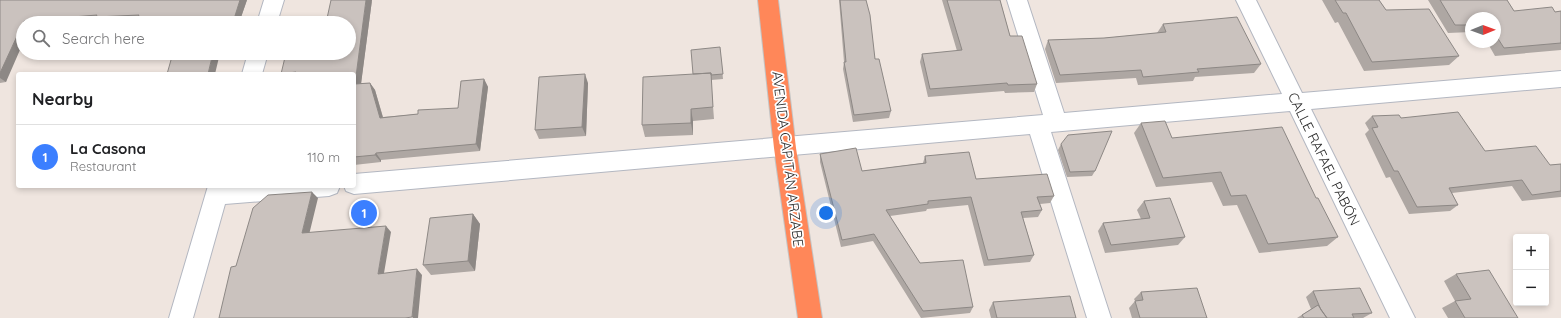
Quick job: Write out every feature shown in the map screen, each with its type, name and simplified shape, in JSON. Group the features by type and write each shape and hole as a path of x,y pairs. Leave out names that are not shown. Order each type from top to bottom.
{"highway":[{"name":"AVENIDA CAPITÁN ARZABE","path":"768,0 785,148 810,318"}],"street":[{"path":"269,16 274,0"},
{"path":"1017,0 1047,123 1099,318"},
{"name":"CALLE RAFAEL PABÓN","path":"1246,0 1403,318"},
{"path":"253,72 256,60"},
{"path":"356,184 785,148 1047,123 1561,79"},
{"path":"181,318 218,191 285,188"}],"building":[{"path":"0,0 240,0 235,16 16,16 16,38 0,73"},
{"path":"331,0 366,0 356,76 356,72 281,72 284,60 356,60 356,16 328,16"},
{"path":"840,0 866,0 870,15 875,59 879,59 891,111 854,115 844,62 846,62"},
{"path":"947,0 1000,0 1010,36 1022,36 1037,84 1008,85 1007,83 930,89 922,54 962,50"},
{"path":"1335,0 1379,0 1386,10 1429,9 1459,56 1372,62 1346,13 1343,13"},
{"path":"1440,0 1507,0 1514,11 1552,7 1555,12 1561,11 1561,43 1504,48 1501,43 1501,12 1465,12 1465,25 1455,25"},
{"path":"1237,17 1261,64 1197,69 1199,72 1143,77 1141,70 1060,75 1048,40 1104,38 1166,32 1163,24"},
{"path":"720,47 723,74 693,74 691,50"},
{"path":"171,60 211,60 208,72 168,72"},
{"path":"711,73 713,107 691,109 691,123 642,125 643,77"},
{"path":"585,74 582,127 535,130 539,77"},
{"path":"484,79 476,144 376,153 375,155 356,157 356,84 370,83 380,118 418,114 418,110 458,108 461,81"},
{"path":"1458,112 1485,151 1536,146 1550,165 1561,164 1561,191 1532,195 1522,180 1449,188 1458,205 1417,207 1398,171 1394,171 1372,128 1378,127 1372,116 1399,115 1401,118"},
{"path":"1165,121 1172,138 1282,127 1316,198 1318,198 1338,237 1268,244 1246,195 1231,196 1221,172 1163,178 1141,123"},
{"path":"1112,131 1095,171 1070,172 1061,144 1068,135"},
{"path":"856,148 862,171 926,163 925,156 969,152 976,179 1047,174 1054,196 1037,197 1042,210 1021,212 1034,255 988,260 971,197 928,201 928,204 886,210 920,263 963,260 973,307 923,311 874,234 842,240 820,154"},
{"path":"312,192 302,233 386,226 378,274 417,269 412,317 219,318 231,267 236,266 253,208 268,195"},
{"path":"1170,198 1185,237 1111,245 1103,223 1150,218 1144,201"},
{"path":"473,214 468,261 423,265 430,218"},
{"path":"1489,270 1518,318 1465,318 1455,301 1471,299 1456,274"},
{"path":"1197,288 1207,318 1140,318 1135,301 1143,300 1141,292"},
{"path":"1360,288 1372,313 1352,314 1354,318 1327,318 1321,310 1313,291"},
{"path":"1070,296 1076,318 997,318 993,302"},
{"path":"1318,305 1327,318 1304,318 1302,315"}],"place":[{"name":"La Casona","path":"364,213"}]}
